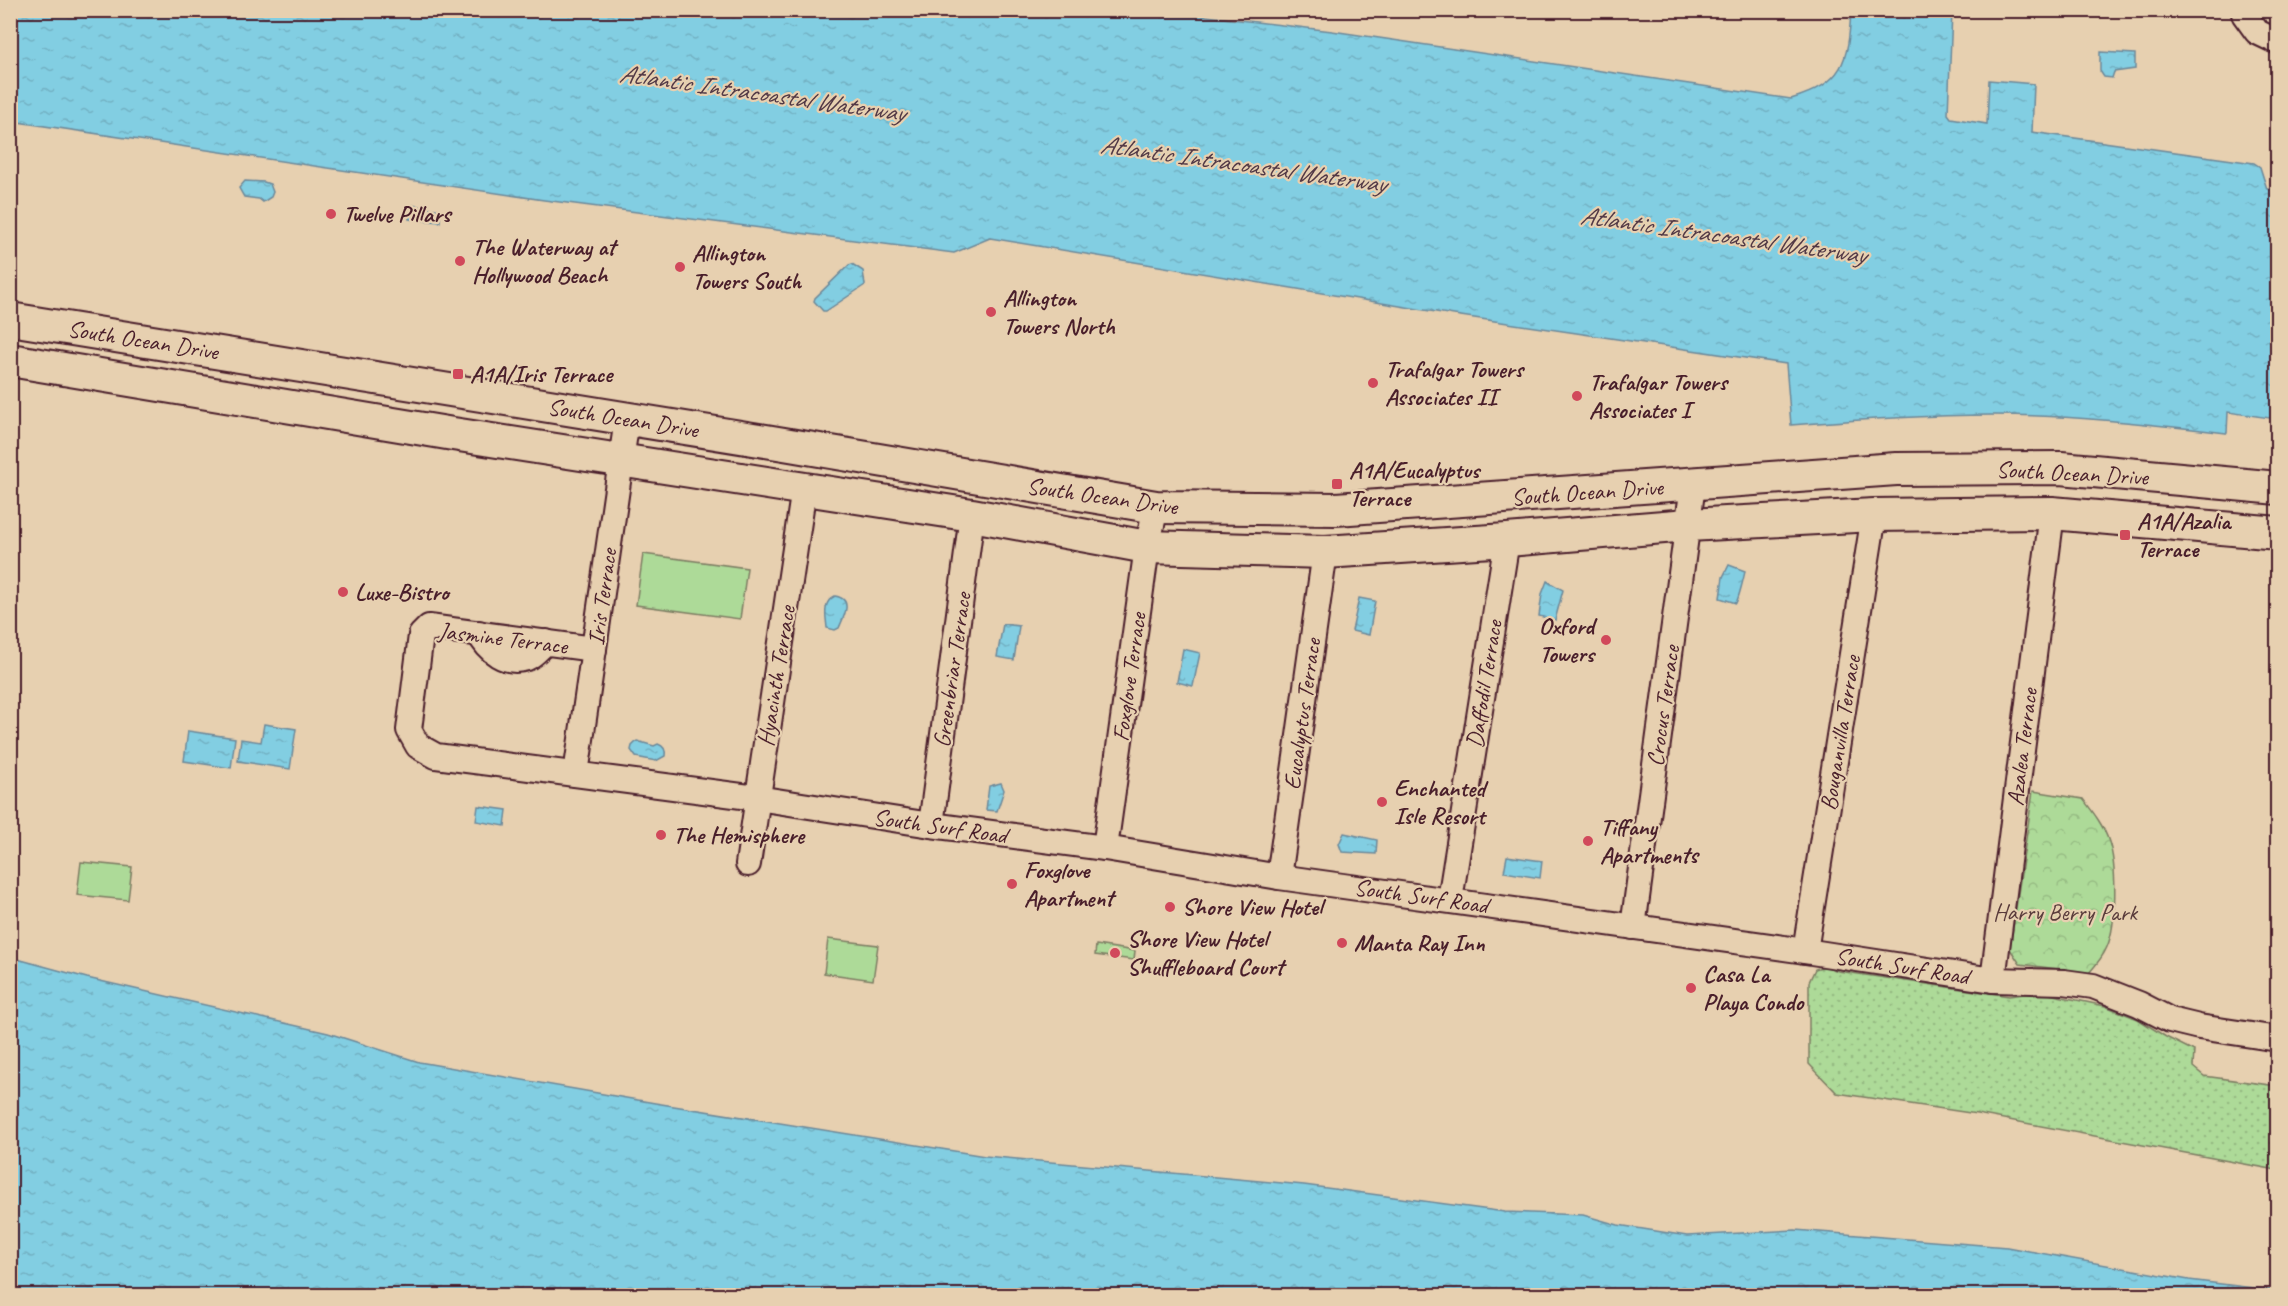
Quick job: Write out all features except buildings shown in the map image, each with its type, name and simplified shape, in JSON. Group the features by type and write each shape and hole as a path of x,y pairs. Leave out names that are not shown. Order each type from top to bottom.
{"main road":[{"name":"South Ocean Drive","path":"10,319 1156,507 1336,509 1896,470 2061,468 2277,488"},
{"name":"South Ocean Drive","path":"10,360 453,434 972,515 1147,547 1325,552 1688,525 1874,515 2052,513 2277,533"},
{"path":"2052,513 2059,498 2069,489 2086,482 2107,478 2161,477"}],"street":[{"path":"2244,10 2244,14 2267,37"},
{"name":"Iris Terrace","path":"576,774 627,419"},
{"name":"Crocus Terrace","path":"1633,927 1693,485"},
{"name":"Hyacinth Terrace","path":"748,864 804,488"},
{"name":"Foxglove Terrace","path":"1105,848 1147,547 1156,507"},
{"name":"Azalea Terrace","path":"1993,980 2052,513"},
{"name":"Greenbriar Terrace","path":"931,825 972,515"},
{"name":"Bouganvilla Terrace","path":"1805,951 1874,515"},
{"name":"Daffodil Terrace","path":"1450,900 1508,540"},
{"name":"Eucalyptus Terrace","path":"1279,877 1325,552"},
{"name":"Jasmine Terrace","path":"418,746 409,730 421,635 429,627 594,649"},
{"name":"South Surf Road","path":"418,746 436,756 757,798 931,825 1105,848 1279,877 1805,951 1993,980 2064,982 2093,986 2139,1004 2170,1020 2199,1027 2277,1039"}],"green space":[{"path":"643,554 747,568 740,619 636,605"},
{"name":"Harry Berry Park","path":"2033,791 2083,799 2101,825 2109,842 2115,880 2113,924 2105,951 2089,973 2020,964 2010,949"},
{"path":"81,862 132,867 128,900 77,895"},
{"path":"828,939 878,945 873,980 824,973"},
{"name":"Shore View Hotel Shuffleboard Court","path":"1096,945 1135,951 1134,960 1095,955"},
{"path":"1825,966 1838,971 2009,996 2039,992 2105,1006 2138,1019 2194,1051 2193,1067 2204,1076 2277,1086 2277,1170 1977,1114 1837,1093 1809,1064 1809,982 1815,969"}],"water":[{"name":"Atlantic Intracoastal Waterway","path":"1156,10 1332,31 1791,99 1822,86 1840,68 1848,44 1851,11 1952,11 1948,114 1951,118 1987,124 1989,80 2034,84 2032,132 2254,163 2260,167 2267,189 2277,190 2277,419 2228,412 2227,433 2023,415 1918,417 1791,425 1786,364 1454,315 990,238 954,253 544,200 11,121 11,11"},
{"path":"2100,52 2135,54 2135,69 2114,72 2112,78 2104,77 2100,71"},
{"path":"245,181 270,184 273,192 271,197 263,202 259,199 244,197 239,188"},
{"path":"411,205 440,210 440,222 409,219"},
{"path":"852,264 863,271 865,285 823,311 814,301 815,298"},
{"path":"1729,565 1745,571 1736,603 1720,598 1723,577"},
{"path":"1547,581 1563,590 1555,620 1539,616 1542,594"},
{"path":"835,596 844,601 846,609 839,628 835,630 827,628 826,606"},
{"path":"1359,598 1375,601 1369,635 1352,631"},
{"path":"1003,624 1019,626 1014,660 997,657"},
{"path":"1183,649 1200,653 1193,686 1177,682"},
{"path":"264,724 296,729 290,769 238,761 241,739 261,742"},
{"path":"188,731 235,738 231,768 184,761"},
{"path":"637,741 654,746 660,745 664,748 665,756 656,761 636,757 631,750"},
{"path":"1001,783 1004,790 997,811 986,810 989,786"},
{"path":"478,806 507,810 505,826 476,821"},
{"path":"1344,833 1377,840 1376,854 1342,852 1339,844"},
{"path":"1507,856 1542,861 1540,878 1504,872"},
{"path":"10,957 87,978 328,1033 419,1062 985,1156 1304,1185 1505,1212 1583,1215 1618,1225 1687,1236 1795,1230 2007,1247 2189,1280 2277,1291 2277,1295 11,1295"}],"place":[{"name":"Twelve Pillars","path":"331,214"},
{"name":"The Waterway at Hollywood Beach","path":"460,261"},
{"name":"Allington Towers South","path":"680,267"},
{"name":"Allington Towers North","path":"991,312"},
{"name":"A1A/Iris Terrace","path":"458,374"},
{"name":"Trafalgar Towers Associates II","path":"1373,383"},
{"name":"Trafalgar Towers Associates I","path":"1577,396"},
{"name":"A1A/Eucalyptus Terrace","path":"1337,484"},
{"name":"A1A/Azalia Terrace","path":"2125,535"},
{"name":"Luxe-Bistro","path":"343,592"},
{"name":"Oxford Towers","path":"1606,640"},
{"name":"Enchanted Isle Resort","path":"1382,802"},
{"name":"The Hemisphere","path":"661,835"},
{"name":"Tiffany Apartments","path":"1588,841"},
{"name":"Foxglove Apartment","path":"1012,884"},
{"name":"Shore View Hotel","path":"1170,907"},
{"name":"Manta Ray Inn","path":"1342,943"},
{"name":"Shore View Hotel Shuffleboard Court","path":"1115,953"},
{"name":"Casa La Playa Condo","path":"1691,988"}]}
